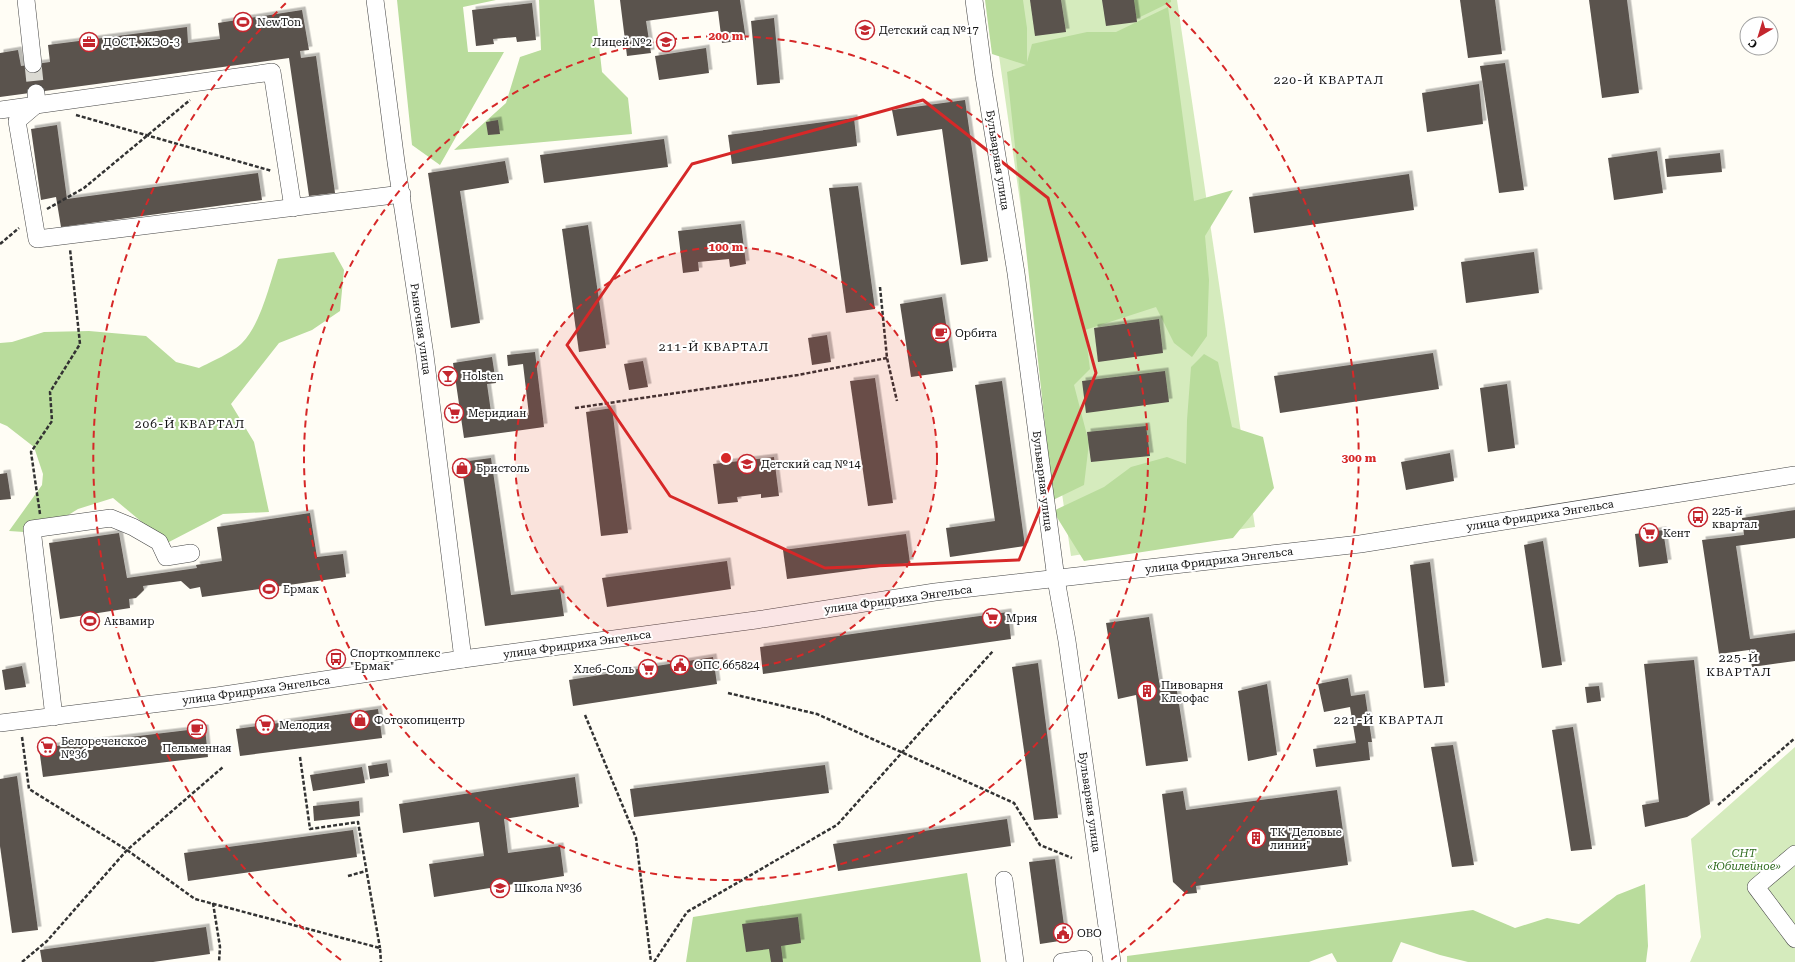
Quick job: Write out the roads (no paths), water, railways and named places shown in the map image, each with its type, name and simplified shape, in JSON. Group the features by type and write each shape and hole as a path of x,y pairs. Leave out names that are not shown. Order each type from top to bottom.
{"street":[{"path":"26,0 33,64"},
{"name":"Рыночная улица","path":"375,0 425,355 463,659"},
{"name":"Бульварная улица","path":"974,0 984,76 1016,273 1056,579 1067,641 1112,962"},
{"path":"0,110 37,98 272,72 293,208"},
{"path":"37,98 17,121 36,239 402,194"},
{"name":"улица Фридриха Энгельса","path":"0,723 217,696 463,659 756,620 934,592 1360,544 1795,475"},
{"path":"54,717 32,529 111,518 133,527 159,542 166,557 191,553"},
{"path":"1795,854 1756,887 1795,939"},
{"path":"1004,880 1015,962"},
{"path":"1062,962 1084,959"}],"tunnel":[{"path":"33,64 36,93"}],"place":[{"name":"NewTon","path":"243,22"},
{"name":"Детский сад №17","path":"865,30"},
{"name":"ДОСТ. ЖЭО-3","path":"89,42"},
{"name":"Лицей №2","path":"666,42"},
{"name":"Орбита","path":"941,333"},
{"name":"Holsten","path":"448,376"},
{"name":"Меридиан","path":"454,413"},
{"name":"Детский сад №14","path":"747,464"},
{"name":"Бристоль","path":"462,468"},
{"name":"225-й квартал","path":"1698,517"},
{"name":"Кент","path":"1649,533"},
{"name":"Ермак","path":"269,589"},
{"name":"Мрия","path":"992,618"},
{"name":"Аквамир","path":"90,621"},
{"name":"Спорткомплекс \"Ермак\"","path":"336,659"},
{"name":"ОПС 665824","path":"680,665"},
{"name":"Хлеб-Соль","path":"648,669"},
{"name":"Пивоварня Клеофас","path":"1147,691"},
{"name":"Фотокопицентр","path":"360,720"},
{"name":"Мелодия","path":"265,725"},
{"name":"Пельменная","path":"197,729"},
{"name":"Белореченское №36","path":"47,747"},
{"name":"ТК \"Деловые линии\"","path":"1256,838"},
{"name":"Школа №36","path":"500,888"},
{"name":"ОВО","path":"1063,933"}],"district":[{"name":"220-Й КВАРТАЛ","path":"1329,80"},
{"name":"211-Й КВАРТАЛ","path":"714,347"},
{"name":"206-Й КВАРТАЛ","path":"190,424"},
{"name":"225-Й КВАРТАЛ","path":"1739,665"},
{"name":"221-Й КВАРТАЛ","path":"1389,720"}],"park label":[{"name":"СНТ «Юбилейное»","path":"1744,859"}]}
